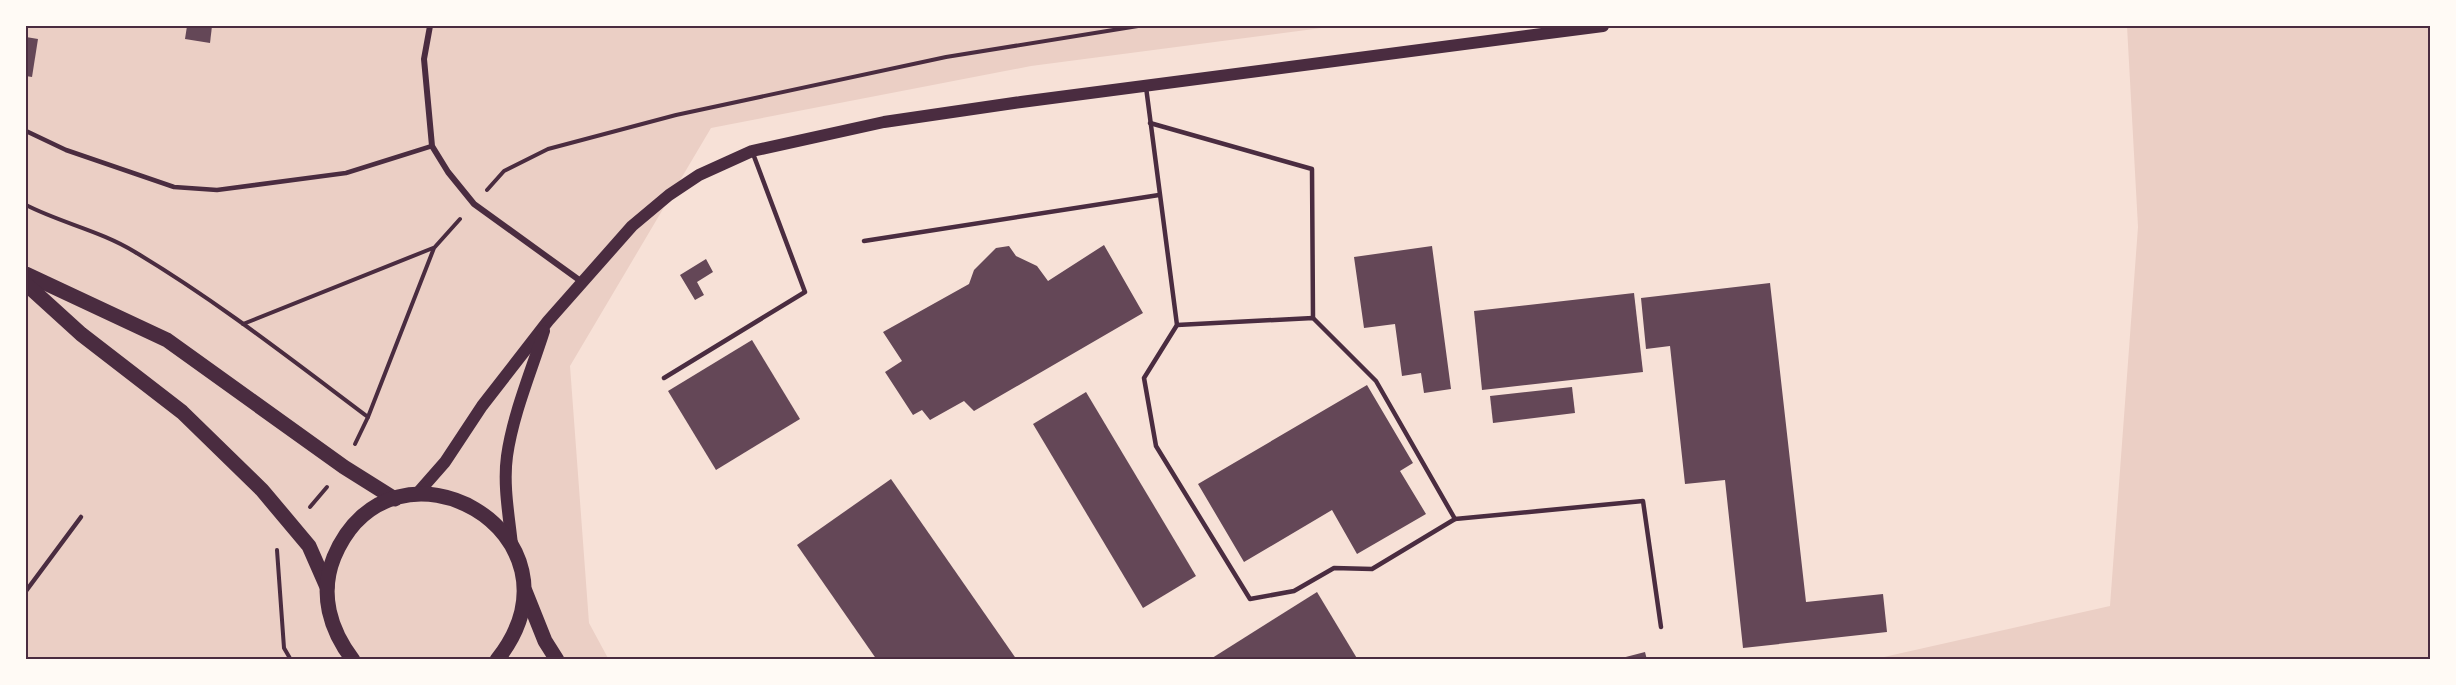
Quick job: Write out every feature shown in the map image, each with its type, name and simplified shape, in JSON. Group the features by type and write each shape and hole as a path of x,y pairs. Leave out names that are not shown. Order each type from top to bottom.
{"main road":[{"path":"416,495 445,462 482,406 548,321 632,226 669,195 699,175 752,151 884,122 1146,85 1603,26"},
{"path":"26,274 167,340 344,467 395,499"},
{"path":"26,284 81,334 182,412 262,490 309,546 327,588 333,627 353,660"},
{"path":"548,321 518,408 507,457 506,484 512,545 520,566 524,588 546,641 557,660"},
{"path":"327,588 331,565 347,533 373,509 395,499 416,495 439,495 461,500 482,512 498,526 512,545"},
{"path":"497,660 518,627 524,588"}],"street":[{"path":"430,26 424,59 432,146 448,172 474,204 582,282"}],"lane":[{"path":"1146,85 1177,325 1144,378 1156,446 1250,599 1294,591 1334,568 1372,568 1455,519 1643,501 1661,627"},
{"path":"1150,123 1312,169 1314,318 1376,381 1455,519"},
{"path":"26,131 66,150 174,187 217,190 346,173 432,146"},
{"path":"664,378 805,292 752,151"},
{"path":"864,241 1159,195"},
{"path":"1177,325 1314,318"},
{"path":"26,591 81,517"}],"path":[{"path":"26,205 45,215 98,232 134,251 243,324 368,417 434,248 504,171 548,149 641,124 946,57 1138,26"},
{"path":"243,324 434,248"}],"shaded area":[{"path":"26,26 1337,26 1031,66 711,128 570,366 589,623 609,660 26,659"},
{"path":"2127,26 2430,26 2430,659 1875,659 2110,606 2138,227"}],"building":[{"path":"187,26 212,26 210,43 185,39"},
{"path":"26,37 38,39 32,77 26,76"},
{"path":"1104,245 1143,313 974,411 964,401 930,420 922,410 913,415 885,372 902,361 883,332 969,284 974,270 996,248 1009,246 1016,256 1037,266 1048,281"},
{"path":"1432,246 1451,389 1424,393 1421,373 1402,376 1395,324 1364,328 1354,257"},
{"path":"706,259 713,272 697,282 704,295 695,300 680,275"},
{"path":"1770,283 1806,602 1883,594 1887,632 1743,648 1725,480 1685,484 1670,346 1646,349 1641,298"},
{"path":"1634,293 1643,372 1482,390 1474,311"},
{"path":"752,340 800,419 716,470 668,391"},
{"path":"1367,385 1413,463 1400,471 1426,514 1357,554 1332,510 1244,562 1198,484"},
{"path":"1572,387 1575,413 1493,423 1490,396"},
{"path":"1086,392 1196,576 1143,608 1033,424"},
{"path":"891,479 1017,660 877,660 797,545"},
{"path":"1317,592 1358,660 1209,660"},
{"path":"1645,652 1647,660 1618,659"}]}
